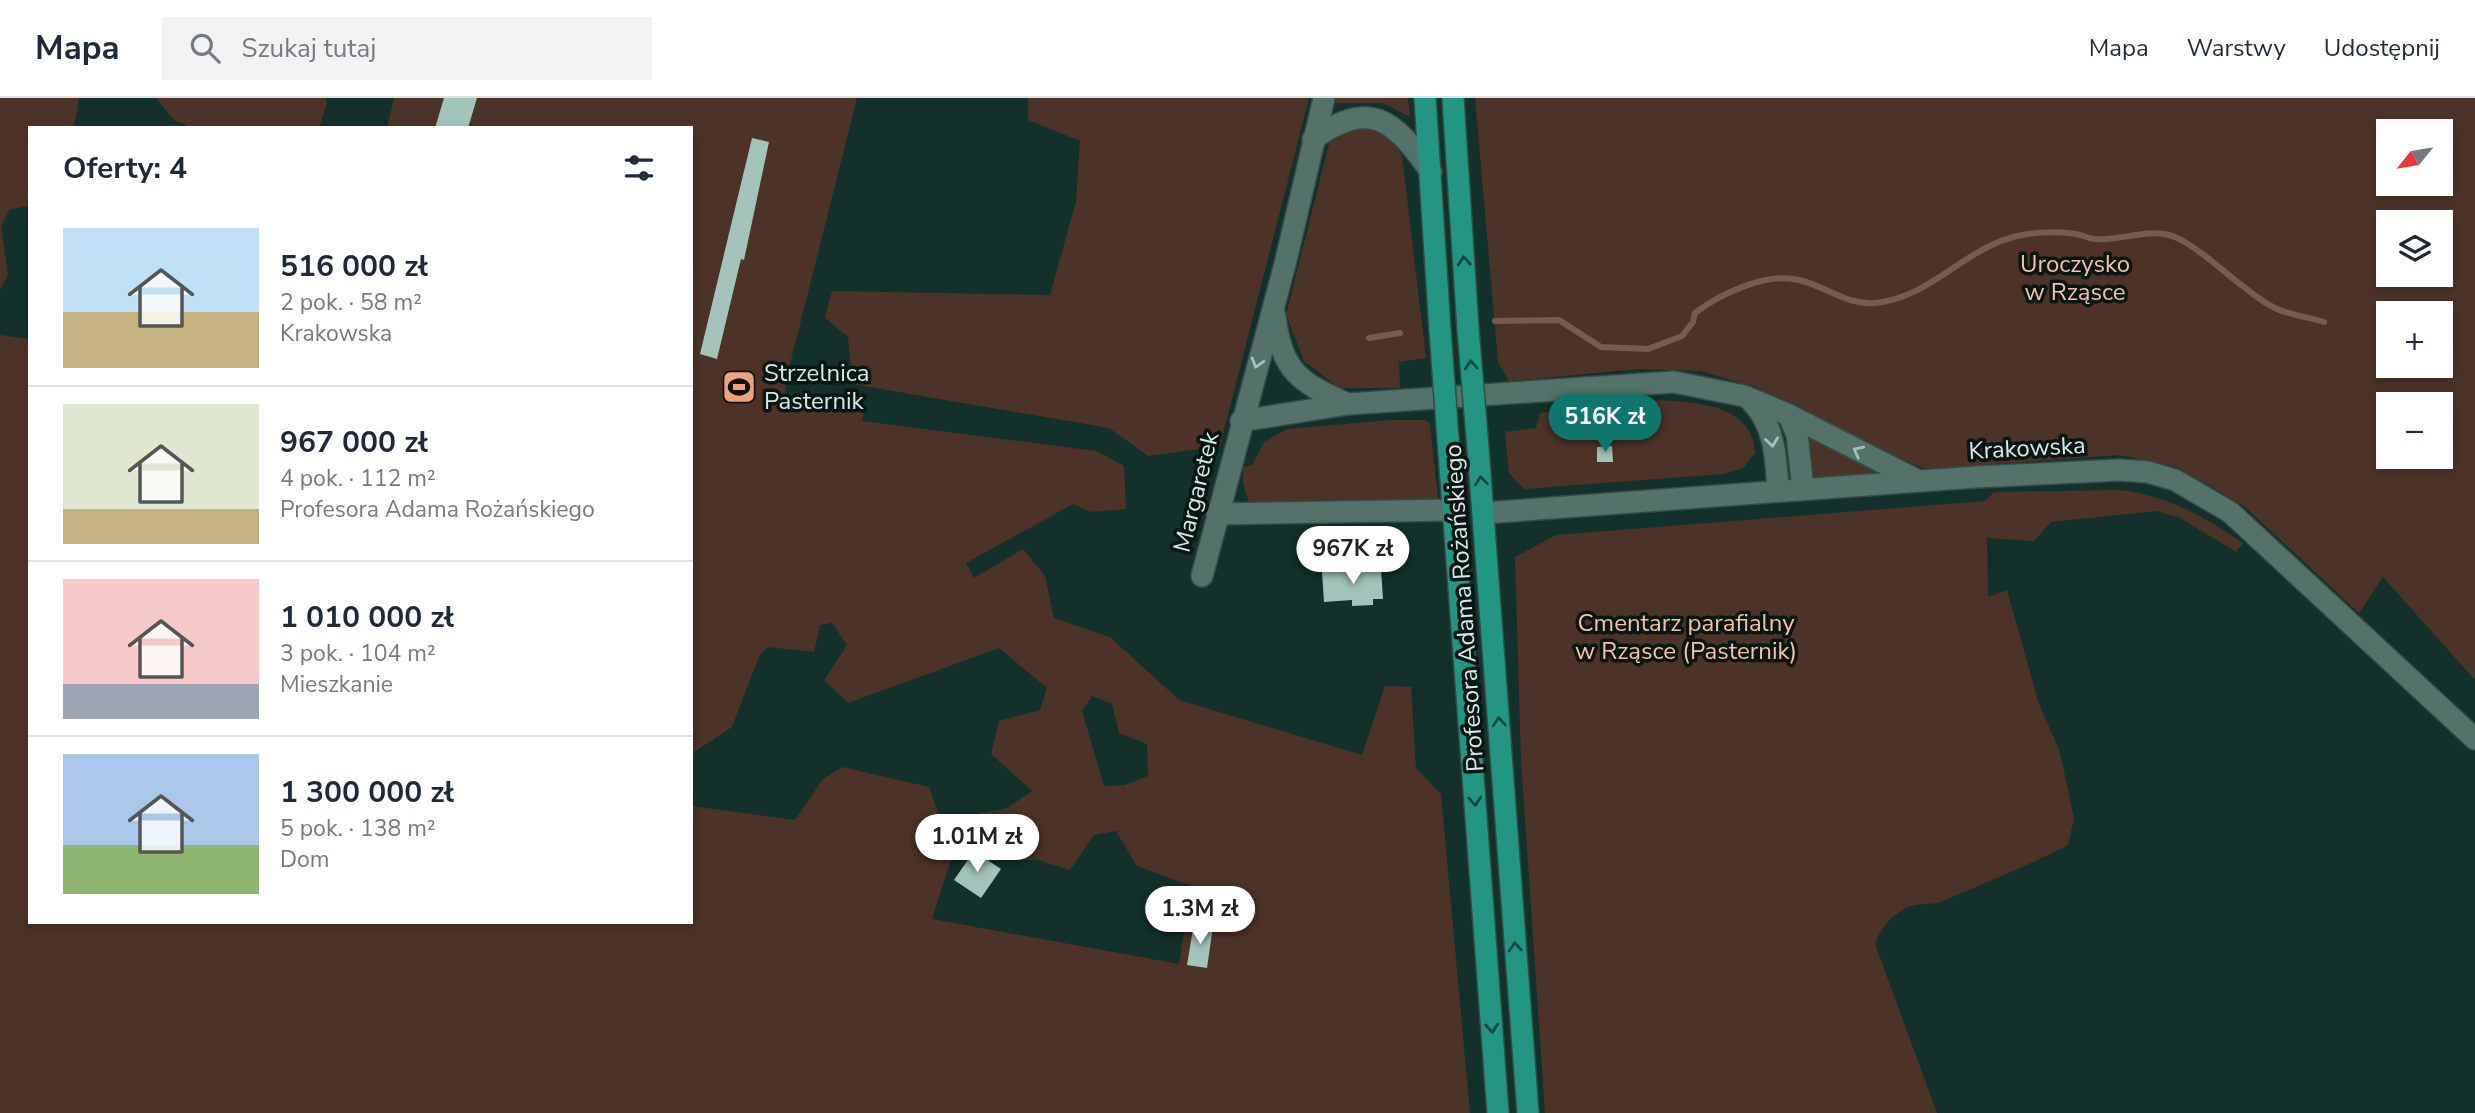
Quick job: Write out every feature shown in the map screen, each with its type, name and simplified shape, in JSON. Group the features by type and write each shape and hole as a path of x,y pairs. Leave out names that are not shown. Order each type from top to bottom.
{"main road":[{"name":"Profesora Adama Rożańskiego","path":"1425,98 1499,1113"},
{"name":"Profesora Adama Rożańskiego","path":"1453,98 1528,1113"}],"street":[{"name":"Margaretek","path":"1202,576 1274,304 1324,98"},
{"path":"1312,141 1339,115 1359,109 1371,111 1398,128 1431,172"},
{"path":"1274,304 1279,347 1287,365 1311,387 1348,404"},
{"path":"1241,421 1348,404 1657,382 1719,389 1750,400 1789,415 1920,481"},
{"path":"1750,400 1766,415 1771,430 1778,491"},
{"path":"1789,415 1797,435 1803,489"},
{"name":"Krakowska","path":"1485,513 1920,481 2120,470 2147,472 2175,480 2230,512 2475,739"},
{"path":"1217,514 1454,510"}],"green space":[{"path":"0,98 79,98 74,126 28,126 28,206 10,209 1,226 8,275 0,290"},
{"path":"156,98 325,98 327,103 320,126 188,126 174,120"},
{"path":"394,98 857,98 788,372 784,401 864,413 862,421 1097,451 1124,466 1126,509 1091,512 1073,504 966,563 974,578 1023,549 1045,576 1054,618 1110,637 1179,700 1362,755 1385,686 1411,687 1416,768 1441,794 1470,1113 0,1113 0,335 28,339 28,924 693,924 693,806 795,820 823,779 842,767 929,787 941,821 1007,808 1032,791 991,754 999,721 1040,710 1047,688 999,648 848,703 824,680 847,645 832,623 820,625 814,652 767,647 759,657 732,727 693,753 693,126 387,126","holes":["1092,696 1112,704 1119,733 1147,744 1148,776 1125,785 1104,786 1082,711","1116,831 1137,866 1191,886 1179,964 932,919 951,860 1038,860 1070,870 1094,835"]},
{"path":"1028,98 1309,98 1220,446 1148,456 1109,428 852,384 848,337 825,318 832,291 1050,295 1076,201 1080,141 1028,120"},
{"path":"1336,98 1408,98 1410,117 1383,103 1335,103"},
{"name":"Uroczysko w Rząsce","path":"1475,98 2475,98 2475,680 2383,577 2359,613 2244,506 2177,467 2119,455 1926,469 1861,441 1755,387 1700,371 1640,369 1509,381 1498,362"},
{"path":"1356,122 1386,128 1402,156 1426,358 1399,362 1400,388 1339,388 1304,361 1286,315 1330,140"},
{"path":"1622,400 1683,402 1724,411 1740,420 1751,434 1755,453 1743,468 1723,474 1524,489 1509,473 1505,432 1536,428 1540,413"},
{"path":"1391,420 1425,420 1430,424 1438,498 1425,505 1249,503 1243,482 1243,467 1252,465 1264,442 1287,429"},
{"path":"1812,438 1874,471 1875,474 1814,479 1808,440"},
{"name":"Cmentarz parafialny w Rząsce (Pasternik)","path":"2120,490 2169,502 2214,524 2243,543 2236,552 2180,518 2156,511 2051,522 2034,541 1987,538 1988,597 2007,590 2039,704 2060,752 2074,819 2068,845 1943,901 1906,908 1887,923 1877,938 1875,944 1937,1113 1545,1113 1521,760 1515,557 1556,535 1985,501 1994,492"}],"building":[{"path":"444,98 477,98 469,126 436,126"},
{"path":"752,138 769,142 744,260 741,259 717,359 700,354"},
{"path":"1612,446 1613,462 1597,462 1597,447"},
{"path":"1381,569 1383,599 1373,599 1373,605 1352,606 1352,600 1324,602 1322,572"},
{"path":"974,851 1001,869 981,898 954,880"},
{"path":"1194,923 1213,926 1207,968 1187,965"}],"waterway":[{"path":"1495,321 1559,320 1601,347 1648,349 1682,336 1693,322 1695,313 1744,286 1786,278 1809,283 1854,301 1874,303 1913,292 1983,249 2002,241 2022,235 2051,232 2082,235 2091,239 2151,233 2169,235 2193,247 2273,307 2324,322"},
{"path":"1369,338 1400,333"}],"place":[{"name":"Strzelnica Pasternik","path":"739,387"}]}
